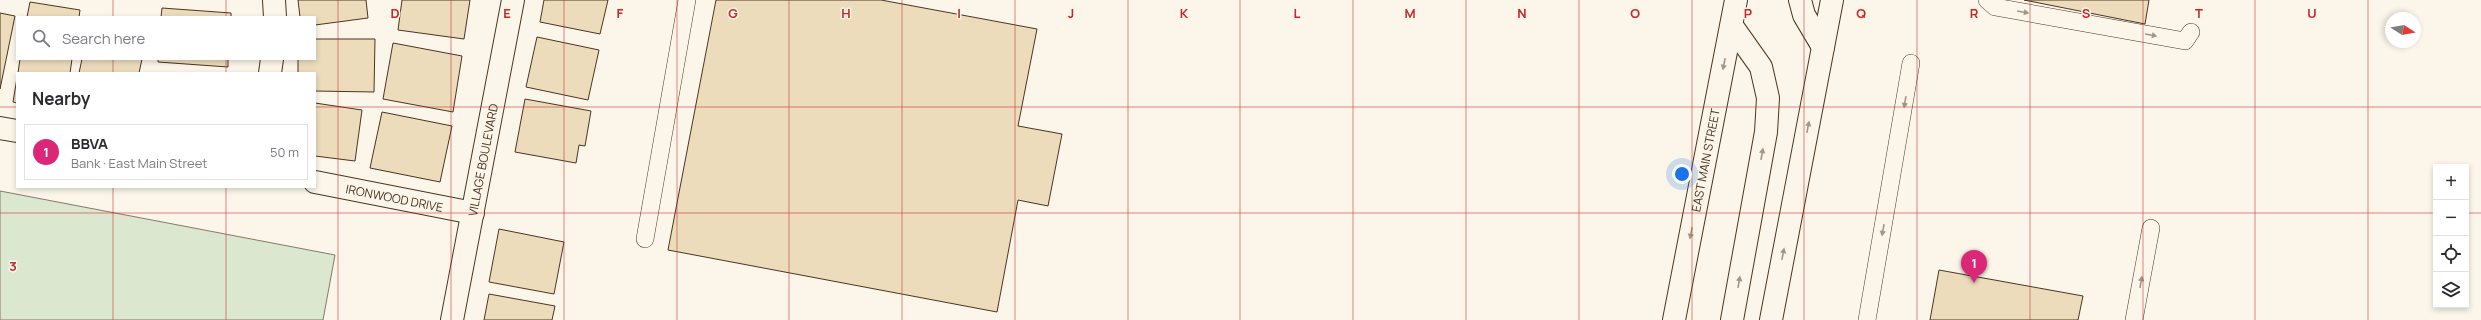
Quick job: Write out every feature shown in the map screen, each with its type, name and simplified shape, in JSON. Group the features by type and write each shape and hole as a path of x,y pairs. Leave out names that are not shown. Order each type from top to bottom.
{"main road":[{"path":"274,0 275,16"},
{"name":"VILLAGE BOULEVARD","path":"452,320 513,0"},
{"name":"EAST MAIN STREET","path":"1674,320 1736,0"},
{"path":"1800,0 1804,15 1823,47"},
{"path":"1771,320 1832,0"},
{"path":"1732,26 1761,67 1768,98 1766,132 1732,320"},
{"path":"270,72 272,60"},
{"path":"0,128 16,131"},
{"name":"IRONWOOD DRIVE","path":"316,182 473,213"}],"lane":[{"path":"645,239 687,0"},
{"path":"1987,0 1994,7 2185,41 2191,32"},
{"path":"1867,320 1911,63"},
{"path":"2134,320 2151,228"}],"green space":[{"path":"0,191 335,255 323,320 0,320"}],"building":[{"path":"298,0 366,0 368,18 316,25 316,16 300,16"},
{"path":"402,0 470,0 464,39 398,30"},
{"path":"544,0 608,0 600,34 540,22"},
{"path":"716,0 881,0 1037,29 1018,126 1062,134 1048,206 1018,200 997,312 668,250"},
{"path":"2024,0 2149,0 2145,24"},
{"path":"30,2 80,10 79,16 27,16"},
{"path":"162,8 231,13 231,16 161,16"},
{"path":"0,13 15,16 0,89"},
{"path":"537,37 599,50 588,100 526,87"},
{"path":"316,39 375,39 374,92 316,91 316,72 298,72 298,60 316,60"},
{"path":"393,43 462,56 453,112 383,99"},
{"path":"20,60 72,60 70,72 18,72"},
{"path":"82,60 142,60 139,72 79,72"},
{"path":"158,60 228,60 228,67 158,62"},
{"path":"16,84 16,103 13,102"},
{"path":"525,99 591,111 585,146 579,145 576,163 515,152"},
{"path":"316,103 362,110 355,161 316,156"},
{"path":"382,112 452,126 440,182 370,168"},
{"path":"499,229 564,242 554,294 489,282"},
{"path":"1939,270 2083,296 2078,320 1930,320"},
{"path":"489,294 555,306 552,320 484,320"}],"place":[{"name":"BBVA","path":"1974,283"}]}
